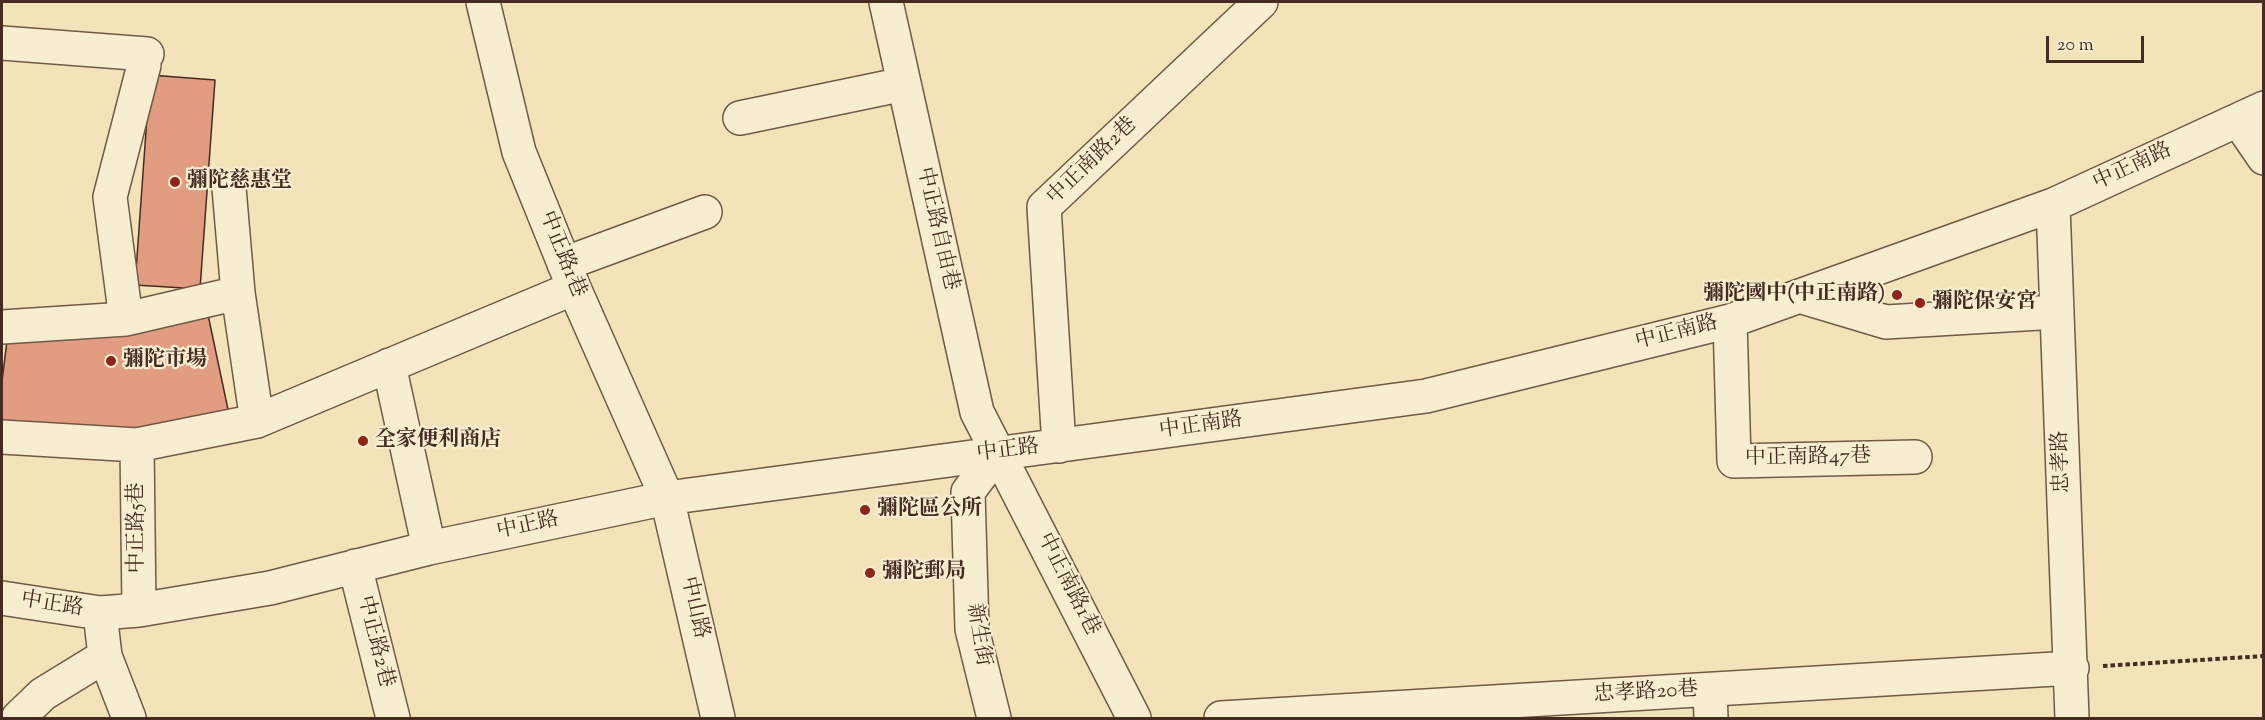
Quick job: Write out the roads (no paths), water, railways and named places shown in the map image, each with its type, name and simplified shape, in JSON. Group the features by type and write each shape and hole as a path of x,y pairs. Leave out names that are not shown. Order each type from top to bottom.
{"street":[{"name":"中正路1巷","path":"483,2 519,152 569,276 667,498"},
{"name":"中正路自由巷","path":"886,2 977,412 997,453"},
{"name":"中正南路2巷","path":"1059,446 1044,207 1261,2"},
{"path":"2,43 146,60 111,197 126,319"},
{"path":"741,118 904,84"},
{"path":"2251,114 2264,158"},
{"name":"中正南路","path":"1059,446 1426,396 1730,321 2053,205 2251,114"},
{"path":"229,188 238,293 257,421"},
{"name":"忠孝路","path":"2053,205 2072,668 2072,718"},
{"path":"2,437 137,445 257,421 389,365 705,212"},
{"path":"2,327 126,319 238,293"},
{"path":"1799,296 1886,322 2056,312"},
{"name":"中正南路47巷","path":"1730,321 1734,461 1915,457"},
{"path":"389,365 429,548"},
{"name":"中正路5巷","path":"137,445 139,610"},
{"name":"中正路","path":"2,598 100,613 139,610 270,588 429,548 667,498 1059,446"},
{"name":"新生街","path":"994,718 972,629 968,492 997,453"},
{"name":"中正南路1巷","path":"997,453 1134,718"},
{"name":"中山路","path":"667,498 718,718"},
{"name":"中正路2巷","path":"355,566 393,718"},
{"path":"100,613 105,656 129,718"},
{"path":"18,718 43,694 105,656"},
{"name":"忠孝路20巷","path":"1221,718 1710,704 2072,668"}],"place":[{"name":"彌陀慈惠堂","path":"175,182"},
{"name":"彌陀國中(中正南路)","path":"1897,295"},
{"name":"彌陀保安宮","path":"1920,303"},
{"name":"彌陀市場","path":"111,361"},
{"name":"全家便利商店","path":"363,441"},
{"name":"彌陀區公所","path":"865,510"},
{"name":"彌陀郵局","path":"870,573"}]}
